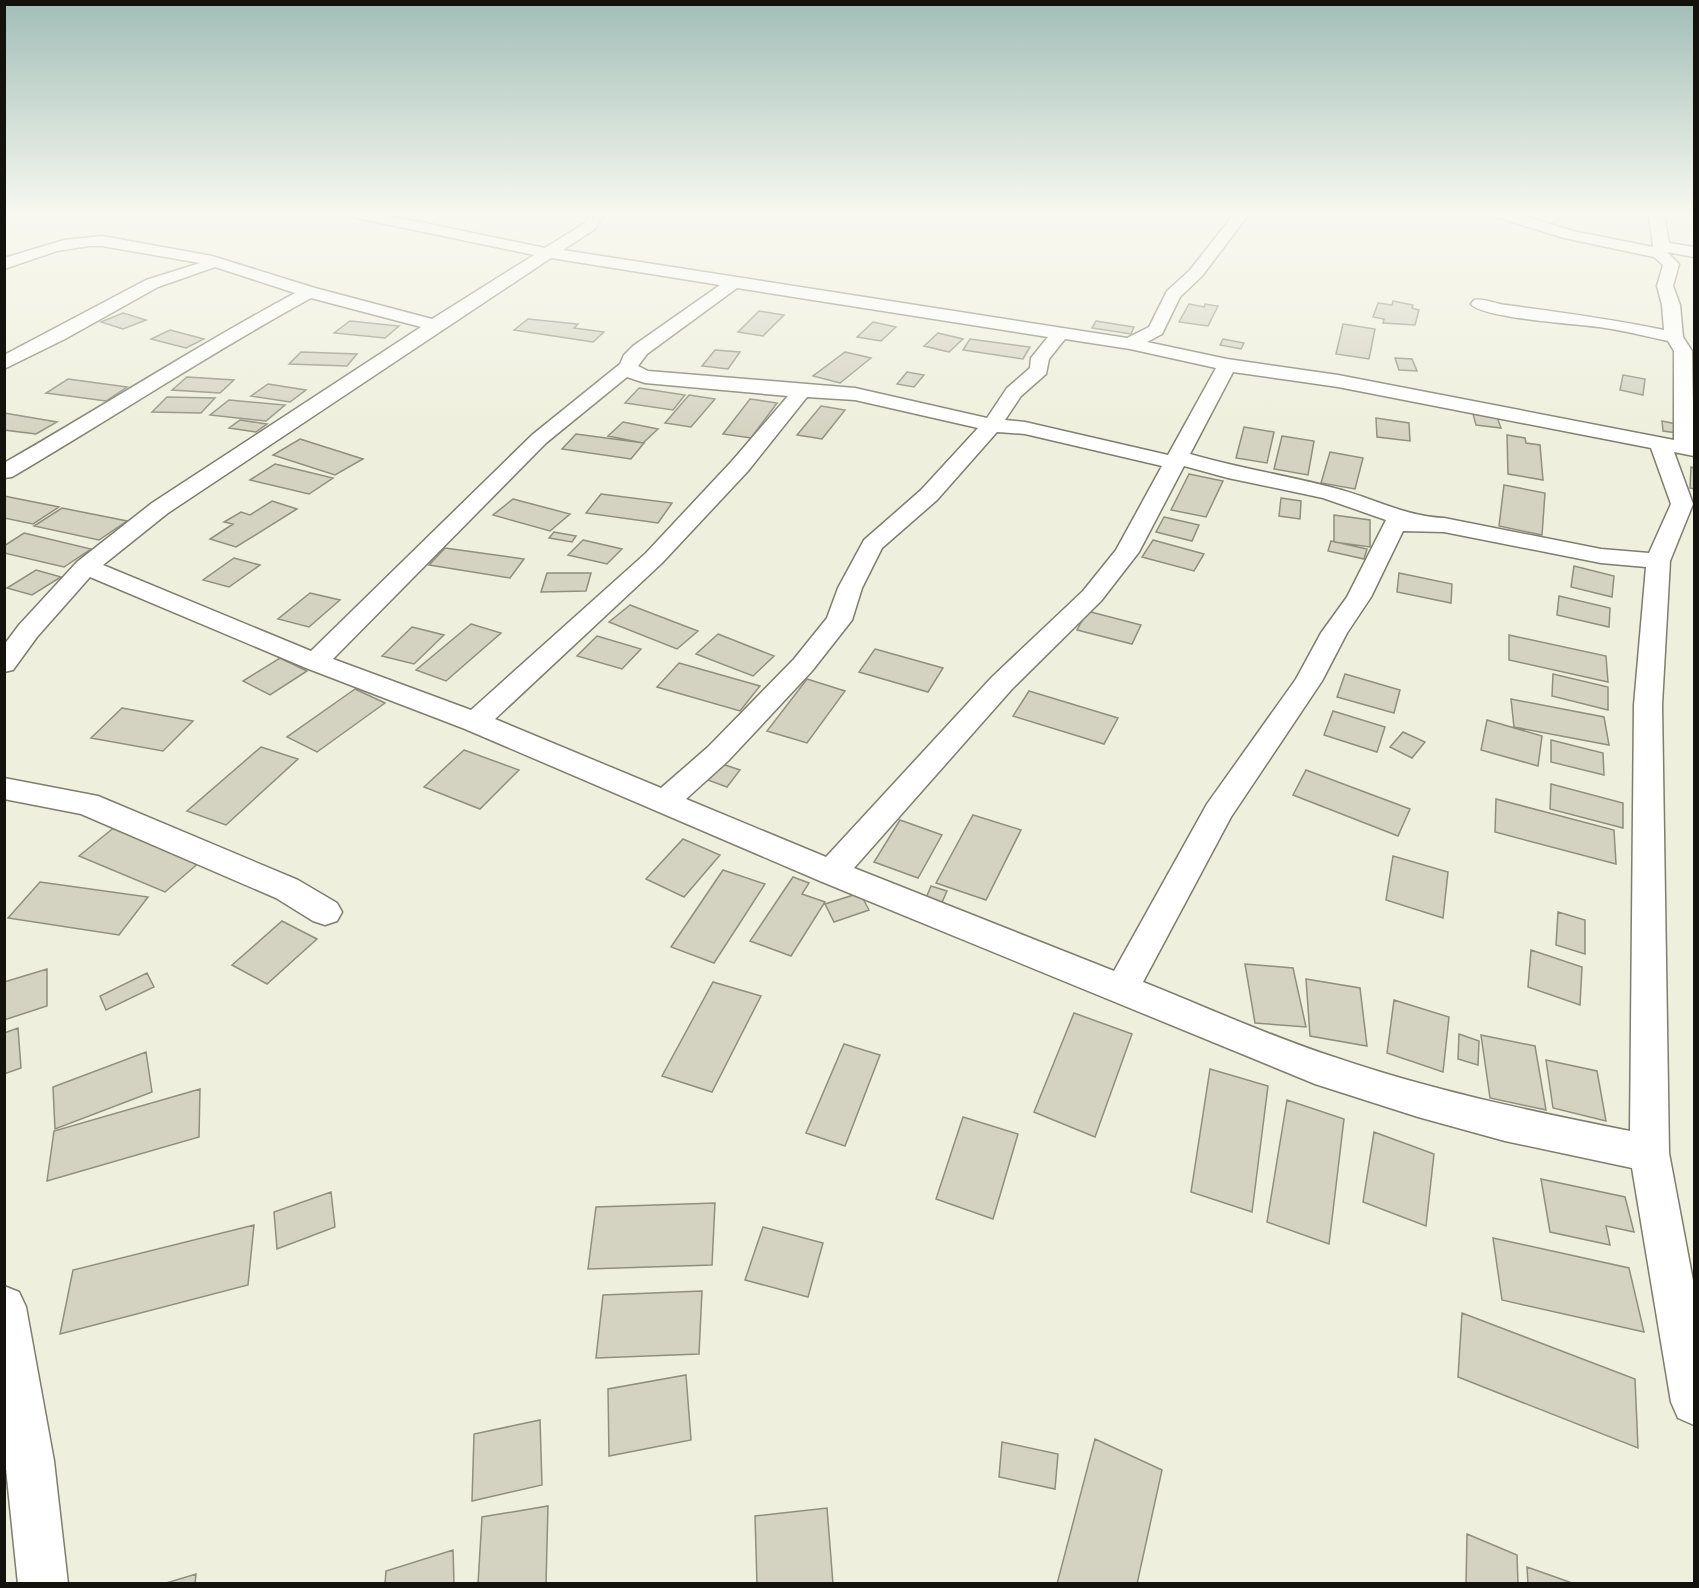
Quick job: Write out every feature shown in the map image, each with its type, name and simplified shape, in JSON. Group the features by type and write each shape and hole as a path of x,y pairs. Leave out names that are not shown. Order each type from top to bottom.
{"street":[{"path":"4,363 139,288"},
{"path":"296,288 435,325"},
{"path":"4,664 28,632 86,567 160,508 493,288"},
{"path":"315,662 530,447 628,367 631,359 640,350 726,288"},
{"path":"766,288 1130,344 1227,365 1338,381 1680,448"},
{"path":"1130,344 1156,330 1173,295 1180,288"},
{"path":"1666,288 1684,347 1680,448 1682,504 1658,561 1648,705 1649,1153 1695,1402"},
{"path":"4,472 110,411 230,335 309,292"},
{"path":"1480,304 1496,309 1601,322 1684,347"},
{"path":"664,802 718,754 803,665 839,620 850,588 872,545 929,495 992,425 1014,392 1039,370 1042,365 1040,358 1061,333"},
{"path":"831,872 1002,683 1092,596 1127,552 1227,365"},
{"path":"628,367 634,374 645,377 855,394 992,425 1025,428 1329,493 1414,522"},
{"path":"475,722 654,558 740,466 802,391"},
{"path":"1121,990 1218,812 1308,681 1334,633 1359,597 1395,524 1414,522 1444,525 1601,556 1658,561"},
{"path":"86,567 315,662 475,722 831,872 1328,1072 1418,1100 1505,1123 1649,1153"},
{"path":"4,788 87,804 287,889 326,912"},
{"path":"4,1307 30,1461 43,1584"}],"building":[{"path":"1393,301 1413,305 1412,308 1419,310 1415,325 1383,323 1384,319 1373,317 1378,303 1392,305"},
{"path":"1189,304 1204,307 1205,304 1218,306 1208,326 1179,322"},
{"path":"759,311 784,315 763,336 738,332"},
{"path":"123,313 146,320 123,329 101,322"},
{"path":"528,319 578,324 574,328 604,332 593,342 514,330"},
{"path":"350,321 399,326 385,338 334,333"},
{"path":"1096,321 1134,327 1131,334 1092,328"},
{"path":"873,322 896,327 881,341 857,337"},
{"path":"1343,324 1375,329 1369,359 1336,354"},
{"path":"170,330 204,339 186,348 151,339"},
{"path":"938,333 963,339 949,352 924,346"},
{"path":"970,339 1030,347 1023,359 963,350"},
{"path":"1223,339 1244,343 1241,349 1220,345"},
{"path":"715,350 740,352 728,369 702,366"},
{"path":"301,352 357,354 347,366 289,364"},
{"path":"845,352 871,358 840,383 813,376"},
{"path":"1395,358 1412,359 1417,371 1399,370"},
{"path":"907,372 924,375 914,387 897,384"},
{"path":"1623,375 1645,379 1643,395 1620,390"},
{"path":"187,377 234,380 220,393 172,390"},
{"path":"68,379 127,387 106,401 46,393"},
{"path":"268,384 306,390 290,402 251,396"},
{"path":"639,388 685,395 673,410 625,403"},
{"path":"689,395 715,399 691,427 665,423"},
{"path":"167,397 215,398 201,413 152,412"},
{"path":"750,399 777,403 751,438 723,434"},
{"path":"229,400 285,405 266,421 210,415"},
{"path":"821,406 845,410 822,439 797,435"},
{"path":"4,413 57,422 36,434 4,430"},
{"path":"1473,414 1497,417 1501,428 1476,425"},
{"path":"1376,418 1409,423 1410,441 1377,437"},
{"path":"240,420 267,424 256,432 229,428"},
{"path":"1662,421 1676,424 1678,433 1663,431"},
{"path":"623,422 658,429 643,443 608,436"},
{"path":"1244,427 1274,432 1267,463 1236,458"},
{"path":"576,434 644,443 631,459 562,449"},
{"path":"1507,435 1525,438 1526,443 1540,445 1543,480 1508,474"},
{"path":"1282,436 1314,441 1308,475 1274,469"},
{"path":"300,439 363,459 335,475 273,455"},
{"path":"1330,452 1363,458 1355,489 1321,483"},
{"path":"275,464 333,478 309,494 250,480"},
{"path":"1691,467 1694,468 1694,489 1690,488"},
{"path":"1189,474 1223,481 1206,517 1171,510"},
{"path":"1504,485 1545,493 1542,535 1499,526"},
{"path":"601,494 672,503 658,523 586,513"},
{"path":"4,496 59,507 33,524 4,518"},
{"path":"1281,498 1301,501 1300,519 1279,516"},
{"path":"513,499 570,514 550,531 493,515"},
{"path":"272,501 297,509 236,547 210,539 233,524 224,522 241,512 250,515"},
{"path":"62,508 127,521 99,540 34,526"},
{"path":"1334,515 1370,520 1370,547 1334,542"},
{"path":"1164,517 1199,525 1192,541 1156,532"},
{"path":"554,532 576,536 572,542 549,538"},
{"path":"24,533 91,549 64,567 4,553 4,546"},
{"path":"583,540 622,549 607,564 568,555"},
{"path":"1153,540 1204,554 1194,571 1142,557"},
{"path":"1331,541 1367,549 1364,559 1328,551"},
{"path":"445,548 524,559 510,578 429,565"},
{"path":"234,558 260,565 229,587 203,580"},
{"path":"1574,566 1614,576 1612,597 1571,587"},
{"path":"36,570 61,577 32,595 7,588"},
{"path":"547,573 591,573 586,591 541,592"},
{"path":"1399,573 1452,584 1451,603 1397,592"},
{"path":"310,593 340,600 309,627 278,619"},
{"path":"1559,596 1610,608 1609,627 1557,615"},
{"path":"630,605 698,631 677,649 609,622"},
{"path":"1087,611 1141,625 1132,644 1077,630"},
{"path":"471,624 501,633 446,681 416,670"},
{"path":"412,627 444,635 414,664 382,656"},
{"path":"718,634 774,656 753,676 696,654"},
{"path":"1509,635 1606,656 1608,682 1509,660"},
{"path":"597,636 641,649 622,669 577,656"},
{"path":"875,649 943,668 928,692 859,672"},
{"path":"280,658 307,671 270,695 243,681"},
{"path":"679,663 760,686 740,711 657,687"},
{"path":"1345,674 1400,690 1394,713 1337,697"},
{"path":"1553,674 1608,687 1608,710 1552,696"},
{"path":"807,679 845,691 807,743 767,731"},
{"path":"355,689 385,703 317,752 287,737"},
{"path":"1029,691 1118,718 1104,744 1013,716"},
{"path":"1511,699 1604,717 1609,745 1514,727"},
{"path":"122,708 193,721 163,751 91,738"},
{"path":"1333,711 1385,727 1377,752 1324,735"},
{"path":"1487,720 1542,736 1538,766 1481,750"},
{"path":"1403,732 1425,742 1412,758 1390,747"},
{"path":"1551,740 1603,753 1604,775 1551,762"},
{"path":"261,747 298,759 226,825 187,811"},
{"path":"464,750 519,770 480,809 424,787"},
{"path":"719,763 740,770 727,787 705,779"},
{"path":"1306,770 1410,809 1398,836 1293,795"},
{"path":"1551,784 1623,803 1623,828 1550,809"},
{"path":"1496,799 1614,830 1616,864 1495,832"},
{"path":"973,815 1021,830 986,900 936,883"},
{"path":"900,820 942,835 918,878 874,862"},
{"path":"116,826 201,861 165,892 79,856"},
{"path":"683,839 720,855 684,897 646,879"},
{"path":"1393,856 1448,872 1443,918 1386,900"},
{"path":"723,870 765,884 714,963 671,947"},
{"path":"793,877 809,883 802,894 825,902 791,956 750,941"},
{"path":"40,882 148,897 119,935 8,918"},
{"path":"931,886 947,891 940,907 924,903"},
{"path":"860,893 869,910 834,922 825,904"},
{"path":"1558,912 1585,920 1585,954 1556,945"},
{"path":"282,921 317,939 267,984 232,965"},
{"path":"1531,950 1582,967 1580,1005 1528,987"},
{"path":"1245,964 1293,968 1306,1027 1255,1023"},
{"path":"47,969 47,1006 4,1020 4,982"},
{"path":"147,973 154,987 106,1010 100,996"},
{"path":"1306,979 1360,988 1367,1046 1310,1036"},
{"path":"713,982 761,996 712,1092 662,1076"},
{"path":"1394,1000 1449,1017 1443,1072 1387,1053"},
{"path":"1074,1013 1132,1034 1095,1137 1034,1112"},
{"path":"18,1028 21,1068 4,1074 4,1033"},
{"path":"1459,1034 1479,1041 1478,1065 1458,1059"},
{"path":"1481,1035 1535,1046 1546,1110 1490,1098"},
{"path":"844,1044 880,1055 845,1146 806,1133"},
{"path":"146,1052 152,1092 55,1129 53,1087"},
{"path":"1546,1060 1597,1071 1606,1121 1553,1108"},
{"path":"1210,1069 1268,1086 1252,1212 1191,1192"},
{"path":"200,1089 199,1137 47,1181 54,1131"},
{"path":"1287,1100 1344,1119 1329,1244 1267,1222"},
{"path":"963,1117 1018,1134 993,1219 936,1199"},
{"path":"1374,1132 1434,1154 1426,1226 1363,1202"},
{"path":"1541,1179 1625,1197 1634,1232 1606,1226 1610,1245 1550,1232"},
{"path":"331,1192 335,1227 277,1249 274,1212"},
{"path":"715,1203 712,1265 588,1269 596,1207"},
{"path":"254,1225 248,1285 60,1334 73,1270"},
{"path":"763,1227 823,1243 808,1297 745,1280"},
{"path":"1493,1238 1629,1268 1644,1332 1502,1300"},
{"path":"702,1291 699,1354 596,1358 603,1295"},
{"path":"1462,1313 1635,1379 1638,1448 1458,1377"},
{"path":"686,1375 691,1440 609,1456 608,1389"},
{"path":"540,1420 542,1485 472,1501 474,1434"},
{"path":"1095,1439 1162,1470 1137,1584 1057,1584"},
{"path":"1002,1442 1058,1454 1055,1489 999,1477"},
{"path":"548,1506 546,1584 478,1584 482,1517"},
{"path":"827,1508 833,1584 757,1584 755,1516"},
{"path":"1467,1534 1517,1555 1518,1584 1466,1584"},
{"path":"453,1550 454,1584 385,1584 386,1571"},
{"path":"1527,1567 1575,1584 1528,1584"},
{"path":"196,1574 195,1584 163,1584"}]}
